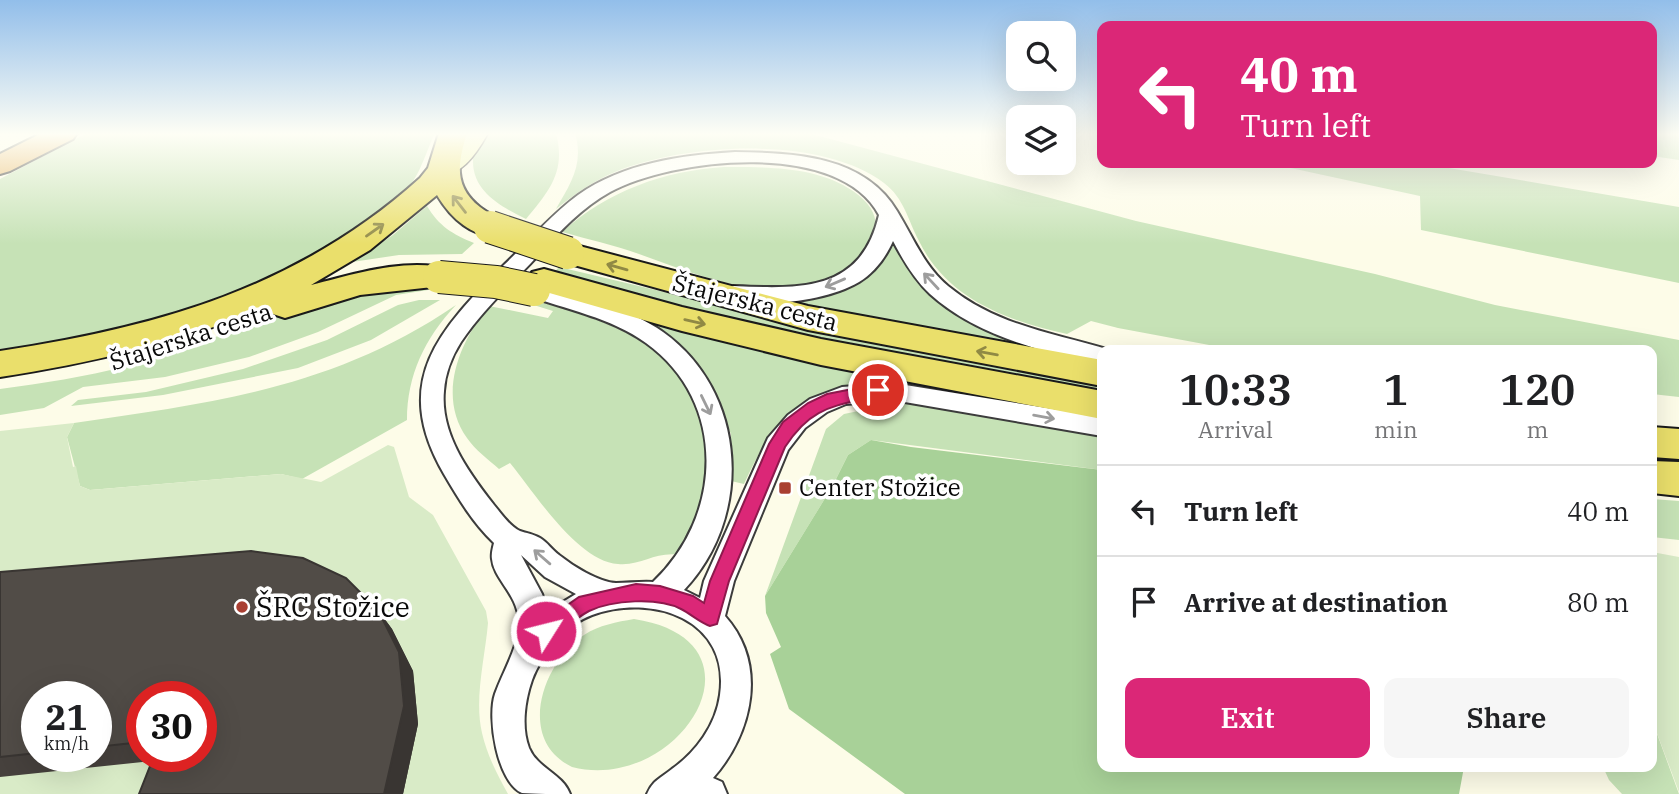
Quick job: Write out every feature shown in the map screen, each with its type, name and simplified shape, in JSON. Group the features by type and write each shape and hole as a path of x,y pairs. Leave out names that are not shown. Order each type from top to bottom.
{"main road":[{"path":"0,363 68,354 145,337 205,318 275,290 315,270 388,221 442,170"},
{"name":"Štajerska cesta","path":"443,170 449,190 464,212 490,227 568,253 821,321 1097,372"},
{"name":"Štajerska cesta","path":"275,290 374,264 418,259 496,282 539,285 835,354 1097,404"},
{"name":"Štajerska cesta","path":"0,383 60,375 146,355 307,298 362,282 447,269"},
{"path":"1657,442 1679,444"},
{"path":"1657,477 1679,479"}],"street":[{"path":"614,595 588,588 548,563 529,545 508,539 468,490 446,456 433,414 435,372 446,344 464,318 576,208 608,186 654,170"},
{"path":"828,170 853,177 879,198 923,272 950,298 983,318 1024,336 1097,355"},
{"path":"706,292 789,295 832,286 853,275 870,261 881,245 889,215"},
{"path":"539,285 652,336 677,358 694,380 711,413 719,450 720,485 692,557 660,594"},
{"path":"710,618 719,581 777,444 789,427 814,407 854,393 897,391 1097,426"},
{"path":"508,539 506,559 532,603 534,626 527,654 510,697 509,729 513,752 527,776 553,794"},
{"path":"527,654 546,631 564,617 586,603 614,595 636,592 660,594 686,602 710,618 729,644 737,677 733,713 719,744 697,771 666,793"},
{"path":"666,793 691,791 710,794"}],"green space":[{"path":"17,170 419,170 410,185 371,220 326,251 274,277 220,300 106,333 0,349 0,179"},
{"path":"557,170 549,189 526,219 490,197 477,181 474,171"},
{"path":"575,170 621,170 584,188 556,209"},
{"path":"695,170 791,170 824,177 853,191 869,206 876,222 873,238 865,252 834,276 799,288 778,289 737,285 697,275 620,248 562,232 617,194"},
{"path":"861,170 946,170 1136,221 1375,274 1495,305 1679,340 1679,397 1657,395 1657,345 1209,345 1091,321 1067,334 1045,329 981,304 946,278 919,241 901,202 884,183"},
{"path":"1300,170 1461,170 1679,207 1679,283 1421,230 1420,196"},
{"path":"427,206 447,229 474,243 462,254 399,255 352,262 393,235"},
{"path":"894,242 909,267 1061,357 787,302 804,299"},
{"path":"559,267 836,333 1097,381 1097,394 825,340 550,277"},
{"path":"430,286 428,290 396,295 318,332 249,357 165,377 83,387 44,408 0,415 0,389 79,377 126,366 298,309 356,293"},
{"path":"527,298 582,315 633,337 656,352 675,370 691,393 702,421 708,448 708,477 704,503 681,555 663,555 627,564 603,560 573,539 558,524 510,463 499,469 467,438 458,422 454,405 453,387 461,353 478,320 489,306 548,318 553,311 524,302"},
{"path":"419,300 440,300 371,340 298,368 163,395 71,406 78,400 146,392 243,369 327,340 398,305"},
{"path":"456,305 435,331 420,358 410,388 407,420 302,479 281,474 90,490 80,486 67,437 74,423 225,398 319,373 365,356"},
{"path":"639,320 872,375 872,382 825,393 807,401 778,425 744,484 731,481 731,434 708,382 689,354 669,337"},
{"path":"873,397 919,402 1097,435 1097,469 871,440 848,455 832,487 765,596 826,429 844,414 873,408"},
{"name":"ŠRC Stožice","path":"74,423 67,437 73,467 76,466 80,486 90,490 281,474 321,482 388,445 394,447 409,497 433,515 486,611 488,623 480,692 480,720 490,757 508,794 0,794 0,431"},
{"path":"871,440 1097,469 1097,772 1463,772 1459,794 905,794 789,709 770,654 781,647 766,613 765,596 832,487 848,455"},
{"path":"1657,499 1679,501 1679,540 1657,538"},
{"path":"1657,553 1679,557 1679,792 1657,733"},
{"path":"634,619 676,633 699,655 705,683 696,711 676,738 647,758 611,769 572,767 555,755 544,739 540,721 541,701 547,682 569,648 584,635 602,626"},
{"path":"1657,734 1679,794 1622,794 1605,772 1657,772"}],"building":[{"path":"251,551 303,558 346,578 378,610 399,652 404,706 384,794 139,794 148,772 217,772 217,681 126,681 126,744 112,745 112,681 21,681 21,755 0,757 0,572"}],"place":[{"name":"Center Stožice","path":"785,488"},
{"name":"ŠRC Stožice","path":"242,607"}],"route":[{"path":"546,631 586,603 636,592 660,594 686,602 710,618 719,581 777,444 789,427 814,407 833,398 878,390"}]}
